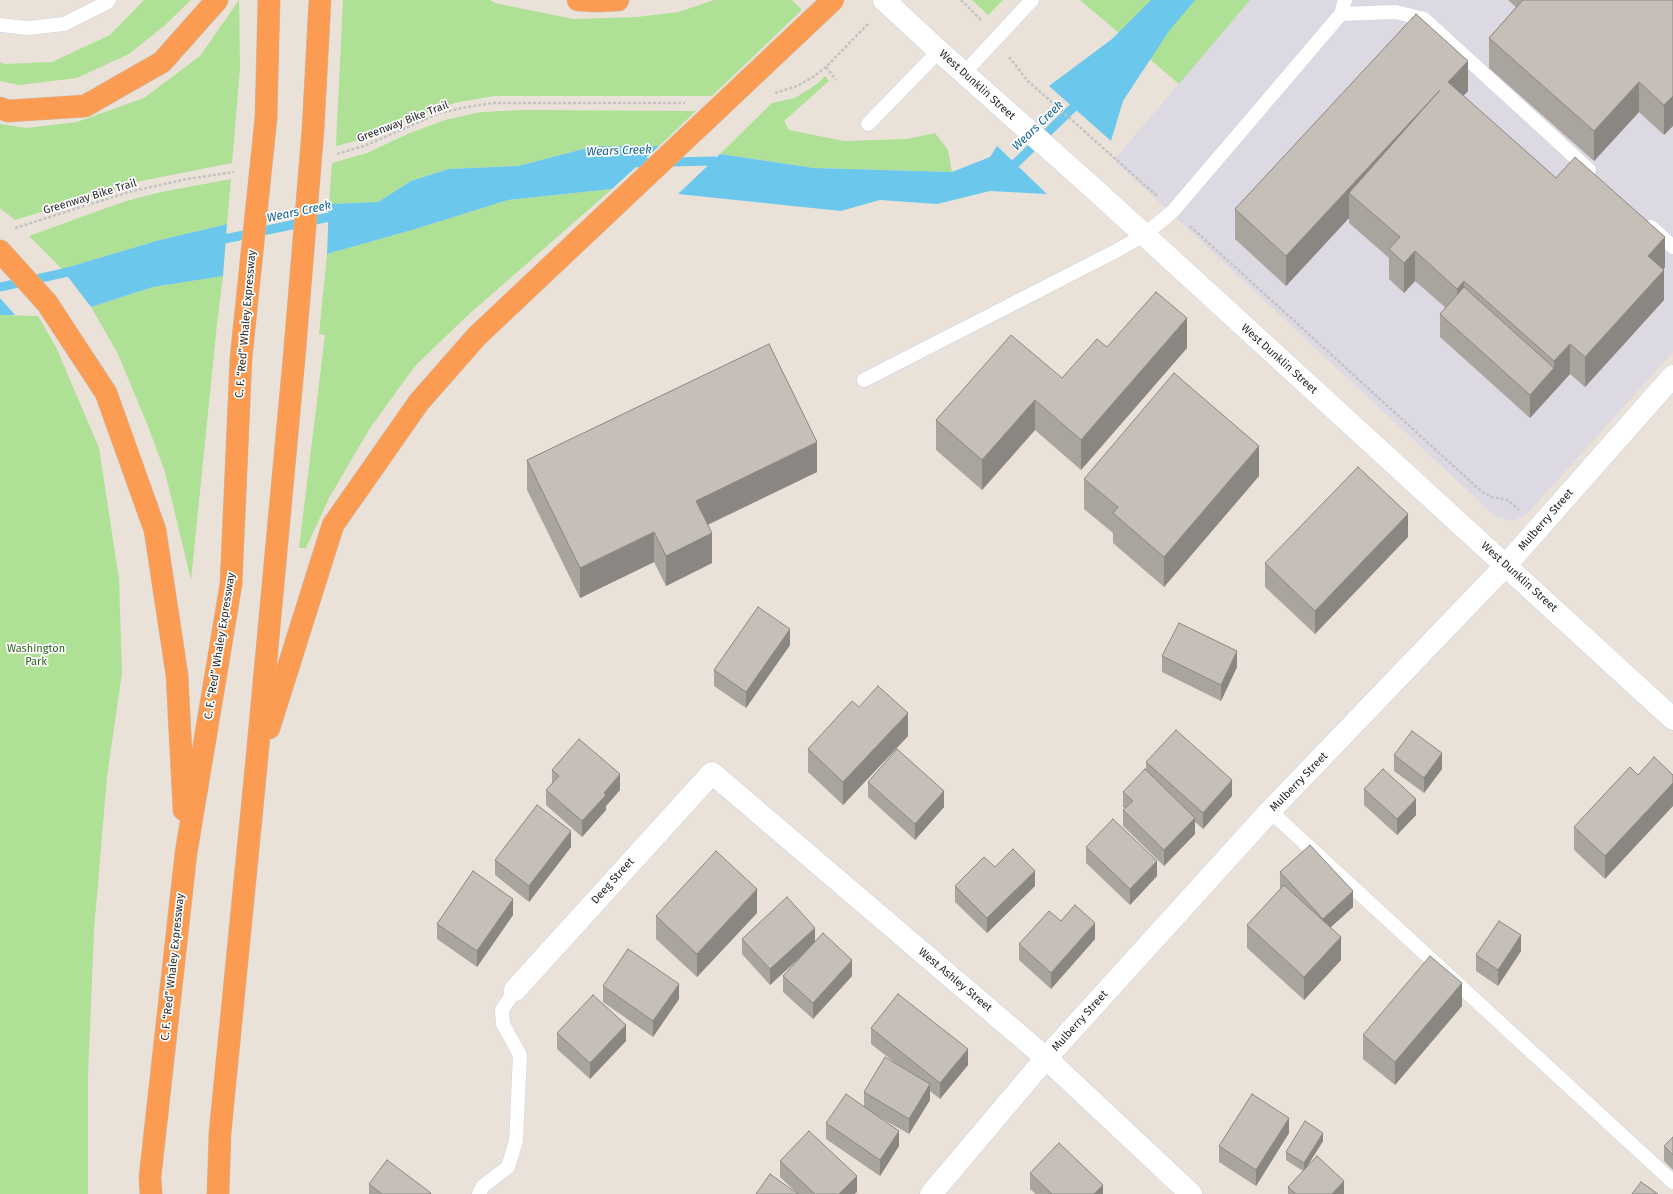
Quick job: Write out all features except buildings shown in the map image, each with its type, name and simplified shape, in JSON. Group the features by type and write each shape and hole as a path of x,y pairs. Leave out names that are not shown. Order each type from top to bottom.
{"highway":[{"path":"0,108 8,110 85,106 162,62 216,0"},
{"name":"C. F. “Red” Whaley Expressway","path":"151,1194 150,1177 186,853 231,584 241,358 266,118 269,0"},
{"path":"218,1194 220,1133 294,359 313,130 320,0"},
{"path":"578,0 618,0"},
{"path":"256,768 333,525 419,402 477,336 833,0"},
{"path":"0,251 47,303 106,393 155,530 178,675 186,853"}],"street":[{"name":"West Dunklin Street","path":"884,0 1092,187 1673,719"},
{"name":"Mulberry Street","path":"931,1194 1046,1058 1270,811 1506,565 1673,376"},
{"name":"Deeg Street","path":"514,990 712,773"},
{"name":"West Ashley Street","path":"712,773 1046,1058 1191,1194"}],"lane":[{"path":"0,26 28,28 64,24 106,3 109,0"},
{"path":"964,73 1032,0"},
{"path":"864,380 1114,252 1144,235 1173,211 1341,14 1345,0"},
{"path":"1341,14 1396,12 1424,19 1598,178"},
{"path":"868,124 939,51"},
{"path":"1644,220 1673,247"},
{"path":"1270,811 1673,1182"},
{"path":"479,1194 483,1186 508,1167 516,1141 520,1055 503,1024 502,1010 514,990"}],"path":[{"path":"769,95 797,86 813,77 826,67 851,42"},
{"path":"826,67 836,80"},
{"path":"1028,81 1482,492 1492,497 1508,500 1539,527"},
{"name":"Greenway Bike Trail","path":"334,155 364,146 440,114 467,106 492,103 688,103"},
{"name":"Greenway Bike Trail","path":"13,229 129,192 187,179 238,172"}],"shaded area":[{"path":"1250,0 1673,0 1673,352 1526,515 1513,521 1496,517 1114,160"}],"green space":[{"path":"144,0 191,0 164,26 129,54 77,78 19,85 0,81 0,62 5,64 52,62 110,35"},
{"path":"239,0 240,68 232,163 141,181 15,220 0,208 0,124 26,128 77,122 144,98 200,56"},
{"path":"343,0 490,0 495,3 573,19 637,17 679,12 714,0 792,0 802,10 712,96 495,96 458,102 422,114 359,140 336,146"},
{"path":"972,0 1003,0 988,15"},
{"path":"1080,0 1250,0 1179,84"},
{"path":"825,76 829,81 784,121 789,130 844,141 907,139 935,133 948,150 952,172 814,168 720,154 772,103 795,98 817,84"},
{"path":"522,110 696,111 659,146 595,146 518,166 448,169 411,181 378,202 329,204 332,163 367,153 410,133 445,120 481,112"},
{"path":"231,179 227,224 156,241 62,269 29,236 123,202 161,192"},
{"path":"612,189 467,316 415,366 370,428 329,498 306,548 299,548 325,335 319,334 327,254 412,230 508,200"},
{"path":"223,276 191,580 165,472 146,421 117,352 91,307 153,287"},
{"name":"Washington Park","path":"0,315 38,316 56,347 99,448 119,579 122,673 107,777 94,930 88,1076 88,1194 0,1194"}],"water":[{"path":"1151,0 1195,0 1169,31 1123,101 1111,141 1049,86 1112,39"},
{"path":"595,146 659,146 612,189 508,200 412,230 327,254 329,204 378,202 411,181 448,169 518,166"},
{"path":"997,146 1047,194 990,191 937,204 880,200 841,211 678,194 720,154 814,168 952,172 990,157"},
{"path":"227,224 223,276 153,287 91,307 62,269 156,241"},
{"path":"0,298 15,315 0,315"}],"waterway":[{"name":"Wears Creek","path":"1004,168 1016,163 1082,99"},
{"name":"Wears Creek","path":"629,163 713,161 724,163"},
{"name":"Wears Creek","path":"215,241 339,215"},
{"name":"Wears Creek","path":"0,287 77,270"}]}
